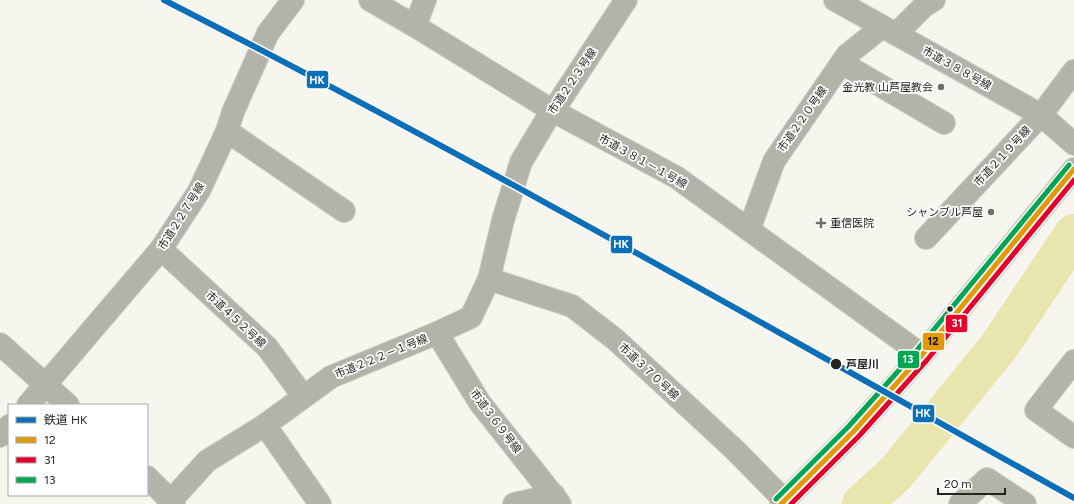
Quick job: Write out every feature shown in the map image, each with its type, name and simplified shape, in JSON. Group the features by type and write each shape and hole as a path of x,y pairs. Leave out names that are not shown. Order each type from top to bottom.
{"street":[{"name":"市道２２７号線","path":"29,404 161,249 199,191 227,131 233,112 268,33 293,0"},
{"name":"市道３８１－１号線","path":"370,0 553,111 676,177 922,355"},
{"path":"415,26 425,0"},
{"name":"市道２２３号線","path":"521,162 548,117 626,0"},
{"name":"市道３８８号線","path":"835,0 1041,115 1074,144"},
{"name":"市道２２０号線","path":"749,230 774,161 847,55 889,30 934,0"},
{"path":"842,63 944,123"},
{"name":"市道２１９号線","path":"926,238 1041,115 1074,70"},
{"path":"227,131 344,211"},
{"name":"市道２２２－１号線","path":"170,503 207,461 264,425 330,377 437,333 471,317 489,279 503,220 521,162"},
{"path":"783,502 854,431 922,355 1074,169"},
{"name":"市道４５２号線","path":"161,249 267,347 303,396"},
{"name":"市道３７０号線","path":"489,279 572,306 616,340 736,451 783,502"},
{"name":"市道３６９号線","path":"437,333 480,403 557,499"},
{"path":"0,344 67,404"},
{"path":"1074,361 1036,410 1074,437"},
{"path":"264,425 320,504"},
{"path":"0,436 8,427"},
{"path":"148,478 170,503"},
{"path":"960,504 987,479 1025,504"},
{"path":"514,504 557,499"}],"waterway":[{"name":"芦屋川","path":"862,504 896,473 1000,345 1074,234"}],"rail line":[{"name":"HK","path":"164,0 394,120 508,182 1074,498"}],"transit line":[{"name":"13","path":"776,499 849,426 917,350 1069,165"},
{"name":"12","path":"781,504 854,431 922,355 1074,169"},
{"name":"31","path":"791,504 859,436 927,360 1074,180"}],"place":[{"name":"金光教 山芦屋教会","path":"941,87"},
{"name":"シャンブル芦屋","path":"991,212"},
{"name":"重信医院","path":"821,223"},
{"name":"芦屋川","path":"836,364"}]}
